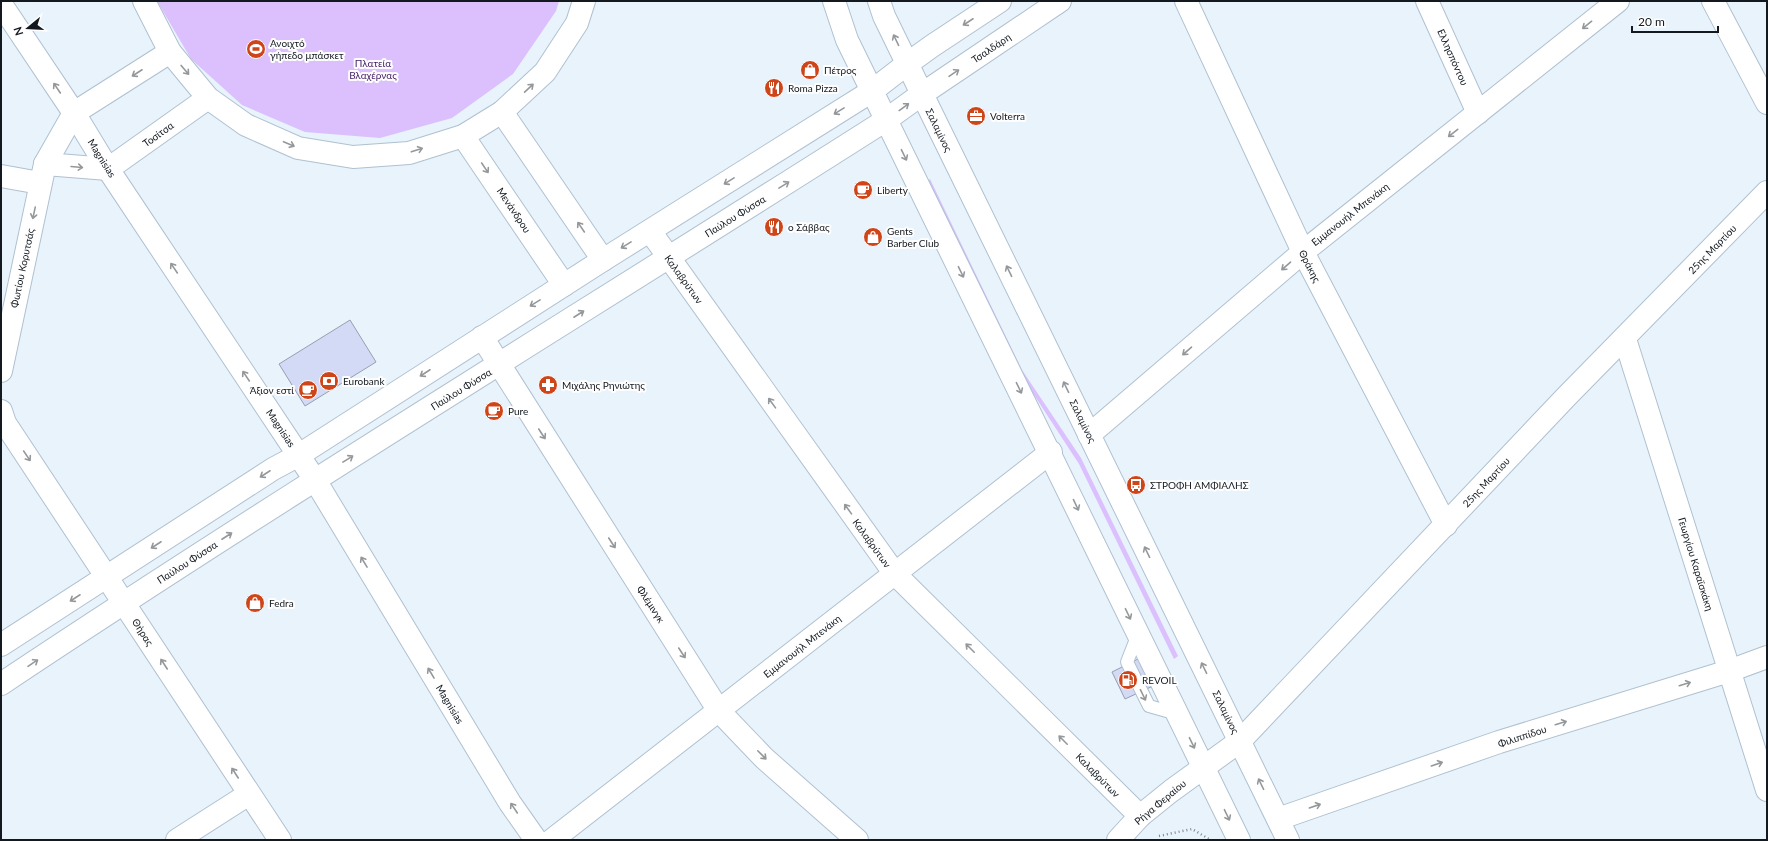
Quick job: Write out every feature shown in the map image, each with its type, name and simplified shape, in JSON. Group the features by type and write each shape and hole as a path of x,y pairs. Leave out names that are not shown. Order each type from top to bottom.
{"street":[{"path":"144,1 170,52 208,98 246,125 298,148 353,157 409,153 463,136 502,112 545,72 576,23 584,1"},
{"path":"834,1 847,40 1051,452 1239,840"},
{"name":"Σαλαμίνος","path":"879,1 884,16 922,94 1288,840"},
{"path":"1,645 272,469 299,455 482,337 872,90 932,46 1000,1"},
{"name":"Τσαλδάρη","path":"922,94 1060,1"},
{"name":"Θράκης","path":"1186,1 1302,252 1446,525"},
{"name":"Ελλησπόντου","path":"1427,1 1478,113"},
{"name":"Εμμανουήλ Μπενάκη","path":"1089,435 1302,252 1618,1"},
{"path":"1713,1 1767,103"},
{"name":"Magnisias","path":"1,4 74,113 108,170 315,480 510,803 536,840"},
{"path":"74,113 170,52"},
{"name":"Παύλου Φύσσα","path":"1,684 124,602 886,120 922,94"},
{"name":"Τοσίτσα","path":"108,170 208,98"},
{"path":"502,112 603,260"},
{"name":"Φωτίου Κορυτσάς","path":"1,371 42,174 74,113"},
{"name":"Μενάνδρου","path":"463,136 564,285"},
{"path":"1,176 108,170"},
{"name":"25ης Μαρτίου","path":"1204,768 1240,741 1566,397 1625,339 1767,193"},
{"name":"Καλαβρύτων","path":"650,231 895,574 1140,816"},
{"name":"Φλέμινγκ","path":"482,337 719,711 764,758 857,840"},
{"name":"Γεωργίου Καραϊσκάκη","path":"1625,339 1767,790"},
{"name":"Θήρας","path":"2,420 124,602 280,840"},
{"name":"Εμμανουήλ Μπενάκη","path":"552,840 1051,452"},
{"name":"Φιλιππίδου","path":"1278,819 1499,742 1729,671 1767,657"},
{"name":"Ρήγα Φεραίου","path":"1118,840 1140,816 1171,791 1204,768"},
{"path":"177,840 249,794"}],"path":[{"path":"1140,816 1153,838 1166,833 1192,829 1211,840"}],"green space":[{"name":"Πλατεία Βλαχέρνας","path":"157,1 559,1 556,11 513,74 452,118 380,138 305,132 242,105 191,59"},
{"path":"930,179 1022,370 1081,458 1178,656 1174,659 1079,464 1023,378 926,182"}],"building":[{"path":"350,320 376,362 305,406 279,364"},
{"path":"1140,658 1153,686 1125,699 1112,672"}],"place":[{"name":"Ανοιχτό γήπεδο μπάσκετ","path":"256,49"},
{"name":"Πέτρος","path":"810,70"},
{"name":"Roma Pizza","path":"774,88"},
{"name":"Volterra","path":"976,116"},
{"name":"Liberty","path":"863,190"},
{"name":"ο Σάββας","path":"774,227"},
{"name":"Gents Barber Club","path":"873,237"},
{"name":"Eurobank","path":"329,381"},
{"name":"Μιχάλης Ρηνιώτης","path":"548,385"},
{"name":"Άξιον εστί","path":"308,390"},
{"name":"Pure","path":"494,411"},
{"name":"ΣΤΡΟΦΗ ΑΜΦΙΑΛΗΣ","path":"1136,485"},
{"name":"Fedra","path":"255,603"},
{"name":"REVOIL","path":"1128,680"}]}
